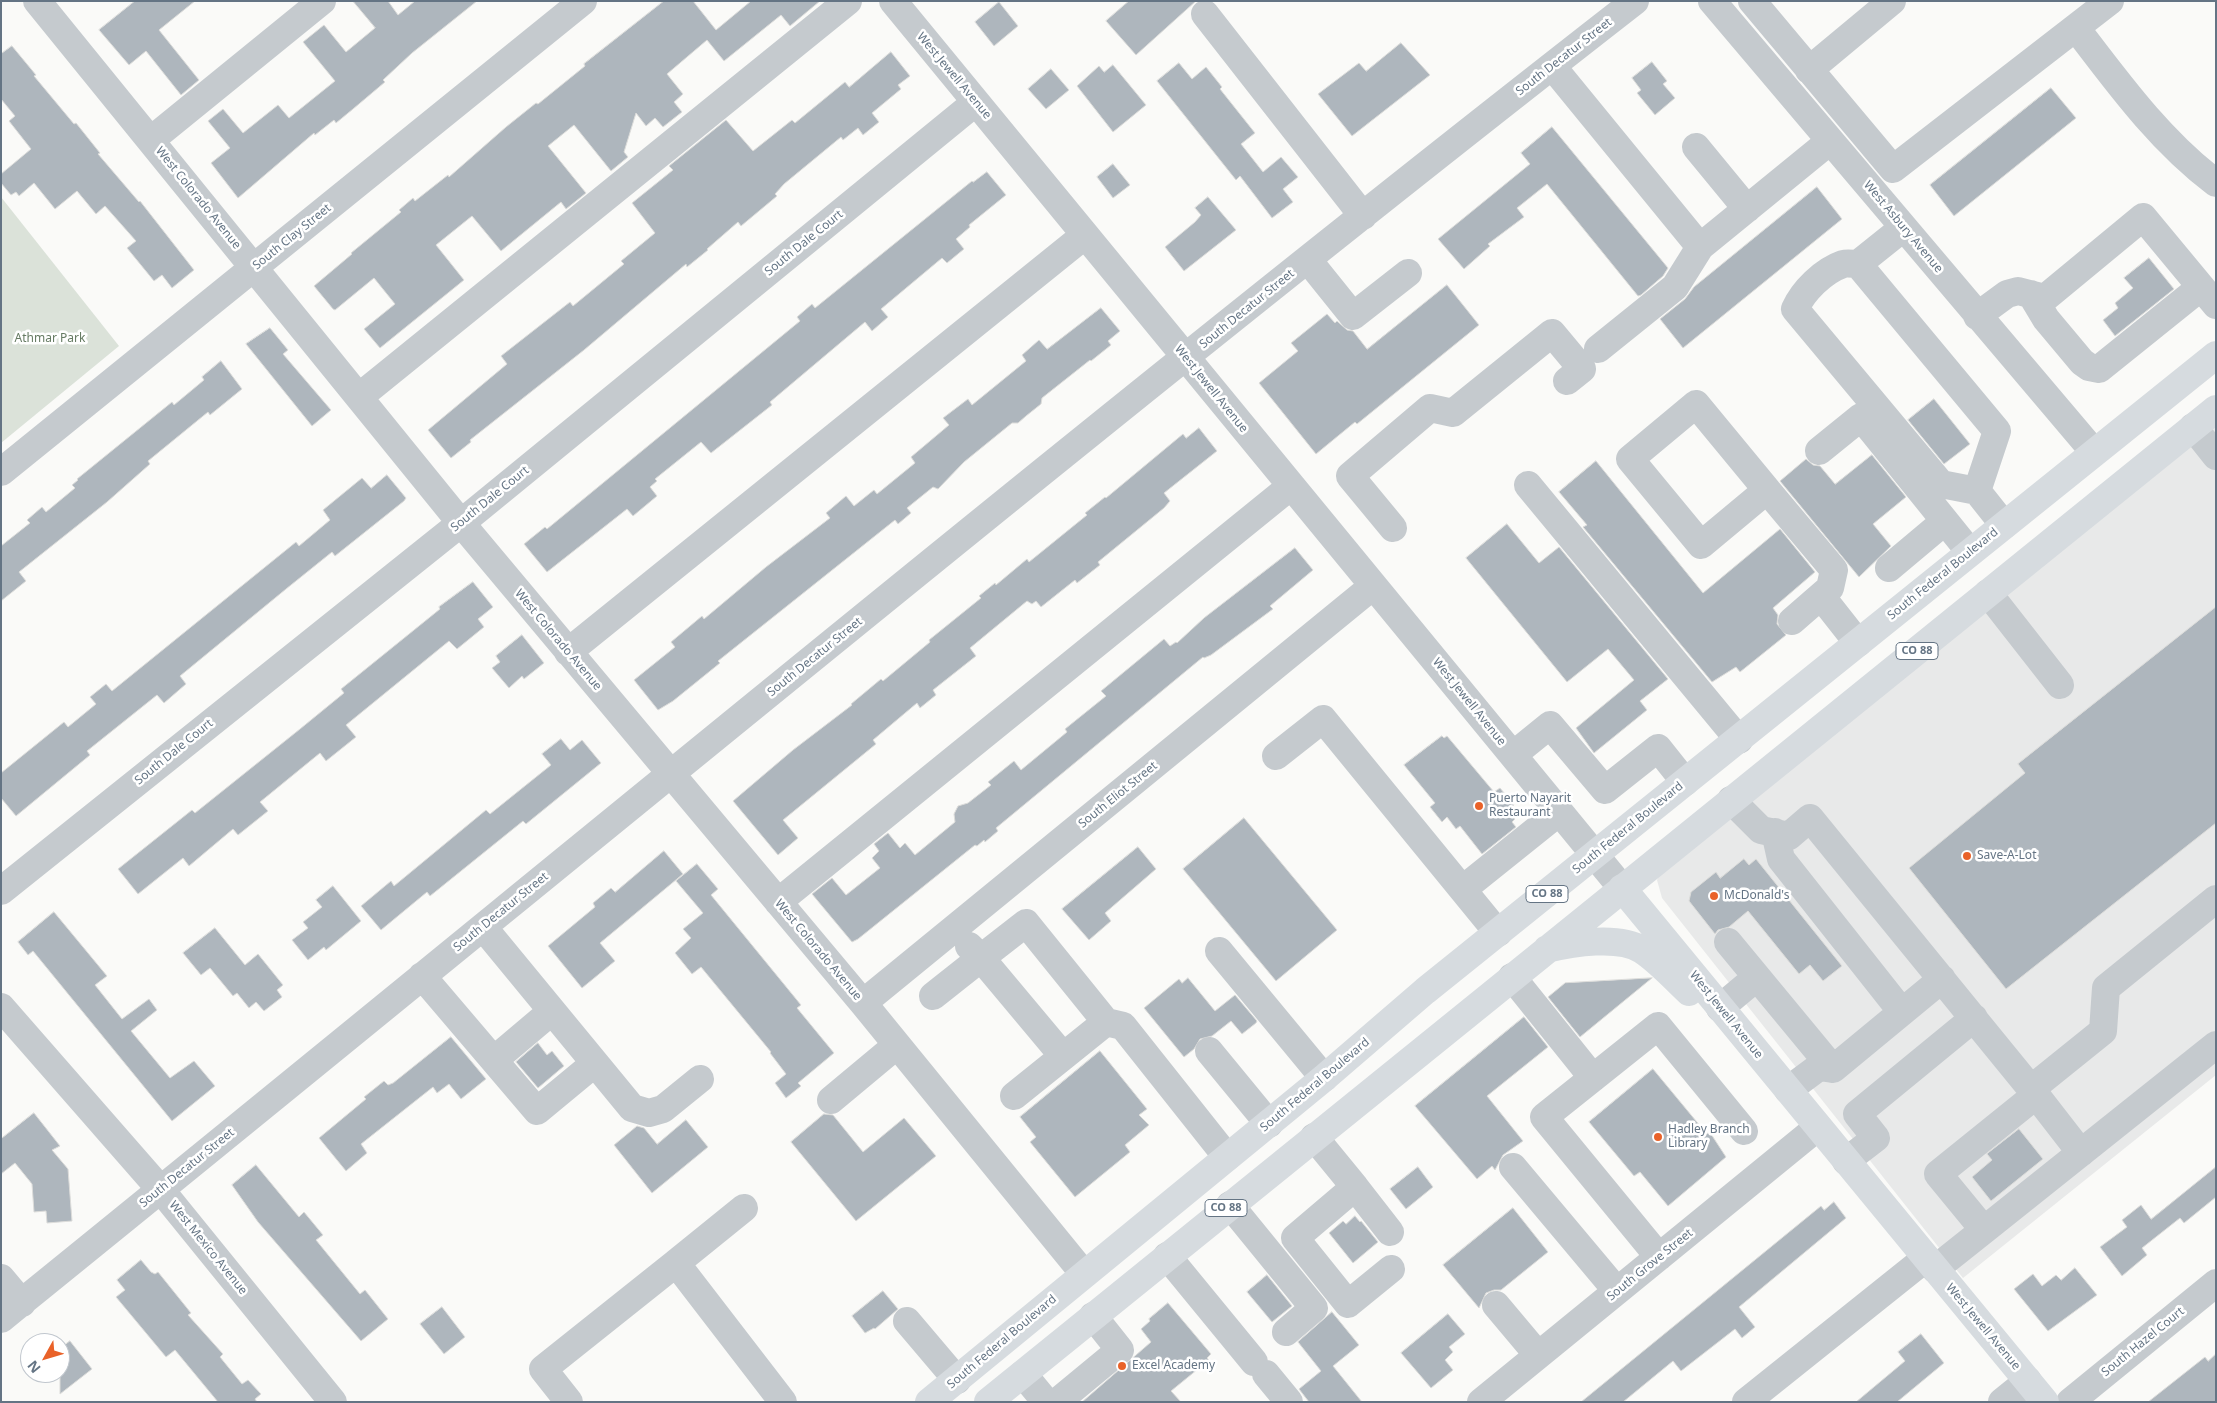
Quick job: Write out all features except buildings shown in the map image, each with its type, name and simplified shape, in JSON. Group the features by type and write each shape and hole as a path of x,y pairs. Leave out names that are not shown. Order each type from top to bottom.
{"main road":[{"name":"South Federal Boulevard","path":"929,1402 1269,1124 1425,991 2216,355"},
{"name":"CO 88","path":"988,1402 1230,1204 2216,409"},
{"name":"West Jewell Avenue","path":"1622,888 2044,1402"},
{"path":"1546,950 1573,943 1623,943 1641,950 1780,1081"}],"street":[{"path":"151,140 322,1"},
{"name":"South Clay Street","path":"1,472 582,1"},
{"path":"359,397 848,1"},
{"name":"West Jewell Avenue","path":"892,1 1622,888"},
{"name":"South Decatur Street","path":"12,1311 670,774 1308,260 1635,1"},
{"name":"West Asbury Avenue","path":"1712,1 2094,452"},
{"path":"1752,1 1893,169 2110,1"},
{"path":"1809,70 1892,1"},
{"name":"West Colorado Avenue","path":"43,3 151,140 461,523 863,1003 1084,1274"},
{"path":"1205,14 1363,216"},
{"path":"2076,28 2132,101 2198,170 2216,183"},
{"path":"1552,66 1700,247"},
{"name":"South Dale Court","path":"1,891 461,523 976,102"},
{"path":"1598,349 1675,287 1700,247 1830,141"},
{"path":"1696,147 1747,209"},
{"path":"1977,316 2007,294 2018,291 2031,294 2045,298 2143,218 2208,296 2099,368 2089,367 2082,362 2046,319 2031,294"},
{"path":"1903,228 1858,264 1843,264 1817,280 1802,292 1795,309 1941,484 1977,491 2004,525"},
{"path":"568,652 1085,235"},
{"path":"1308,260 1353,316 1408,273"},
{"path":"1858,264 1997,431 1977,491"},
{"path":"1393,528 1350,476 1430,408 1453,413 1552,333 1582,369 1567,381"},
{"path":"1767,490 1701,545 1630,459 1696,404 1834,570 1830,588 1792,620"},
{"path":"1819,451 1861,417 1970,552"},
{"path":"2193,427 2216,456"},
{"path":"1528,485 1738,740"},
{"path":"778,902 1292,486"},
{"path":"1889,568 1945,521"},
{"name":"South Eliot Street","path":"863,1003 1373,586"},
{"path":"1988,593 2060,685"},
{"path":"1821,596 1858,643"},
{"path":"1276,756 1323,719 1498,933"},
{"path":"1513,756 1550,725 1605,790 1658,748 1685,782"},
{"path":"1731,800 1762,830 1789,836 1810,818 1974,1018 2081,1153"},
{"path":"1463,889 1559,812"},
{"path":"1775,832 1781,859 1902,1012"},
{"path":"1984,1230 1938,1174 2103,1031 2106,988 2216,899"},
{"path":"933,996 1026,922 1106,1022 1123,1026 1227,1157"},
{"path":"483,927 632,1108 649,1113 663,1109 700,1079"},
{"path":"954,929 981,958 1063,1056"},
{"path":"1728,942 1833,1069"},
{"path":"1219,951 1324,1078"},
{"path":"422,976 537,1111 595,1063"},
{"path":"1512,977 1593,1078"},
{"path":"1720,1008 1757,977"},
{"path":"1780,1081 1819,1068 1833,1069 1942,979"},
{"name":"West Mexico Avenue","path":"1,1007 161,1190 332,1402"},
{"path":"494,1060 552,1011"},
{"path":"1846,1161 1876,1138 1857,1114 1974,1018"},
{"path":"1014,1096 1106,1022"},
{"path":"1659,1257 1544,1117 1658,1026 1744,1131"},
{"path":"1746,1402 1930,1264 1984,1230 2216,1045"},
{"path":"831,1100 897,1046"},
{"path":"1210,1051 1269,1124"},
{"name":"South Grove Street","path":"1481,1402 1818,1127"},
{"path":"1314,1137 1390,1232"},
{"path":"1513,1167 1617,1291"},
{"path":"1354,1187 1295,1238 1348,1304 1391,1269"},
{"path":"1230,1204 1314,1308 1286,1332"},
{"path":"569,1402 543,1369 744,1208"},
{"path":"1167,1256 1289,1402"},
{"path":"676,1263 783,1402"},
{"path":"1,1278 12,1311"},
{"name":"South Hazel Court","path":"2070,1402 2216,1283"},
{"path":"1496,1305 1538,1355"},
{"path":"1057,1402 1120,1350 1093,1316"},
{"path":"907,1321 956,1380"},
{"path":"1023,1374 1046,1402"},
{"path":"2002,1402 2028,1381"}],"shaded area":[{"path":"2216,421 2216,1075 1963,1278 1662,898 1657,880 1665,864"}],"green space":[{"name":"Athmar Park","path":"1,197 119,346 1,443"}],"place":[{"name":"Puerto Nayarit Restaurant","path":"1479,806"},
{"name":"Save-A-Lot","path":"1967,856"},
{"name":"McDonald's","path":"1714,896"},
{"name":"Hadley Branch Library","path":"1658,1137"},
{"name":"Excel Academy","path":"1122,1366"}]}
